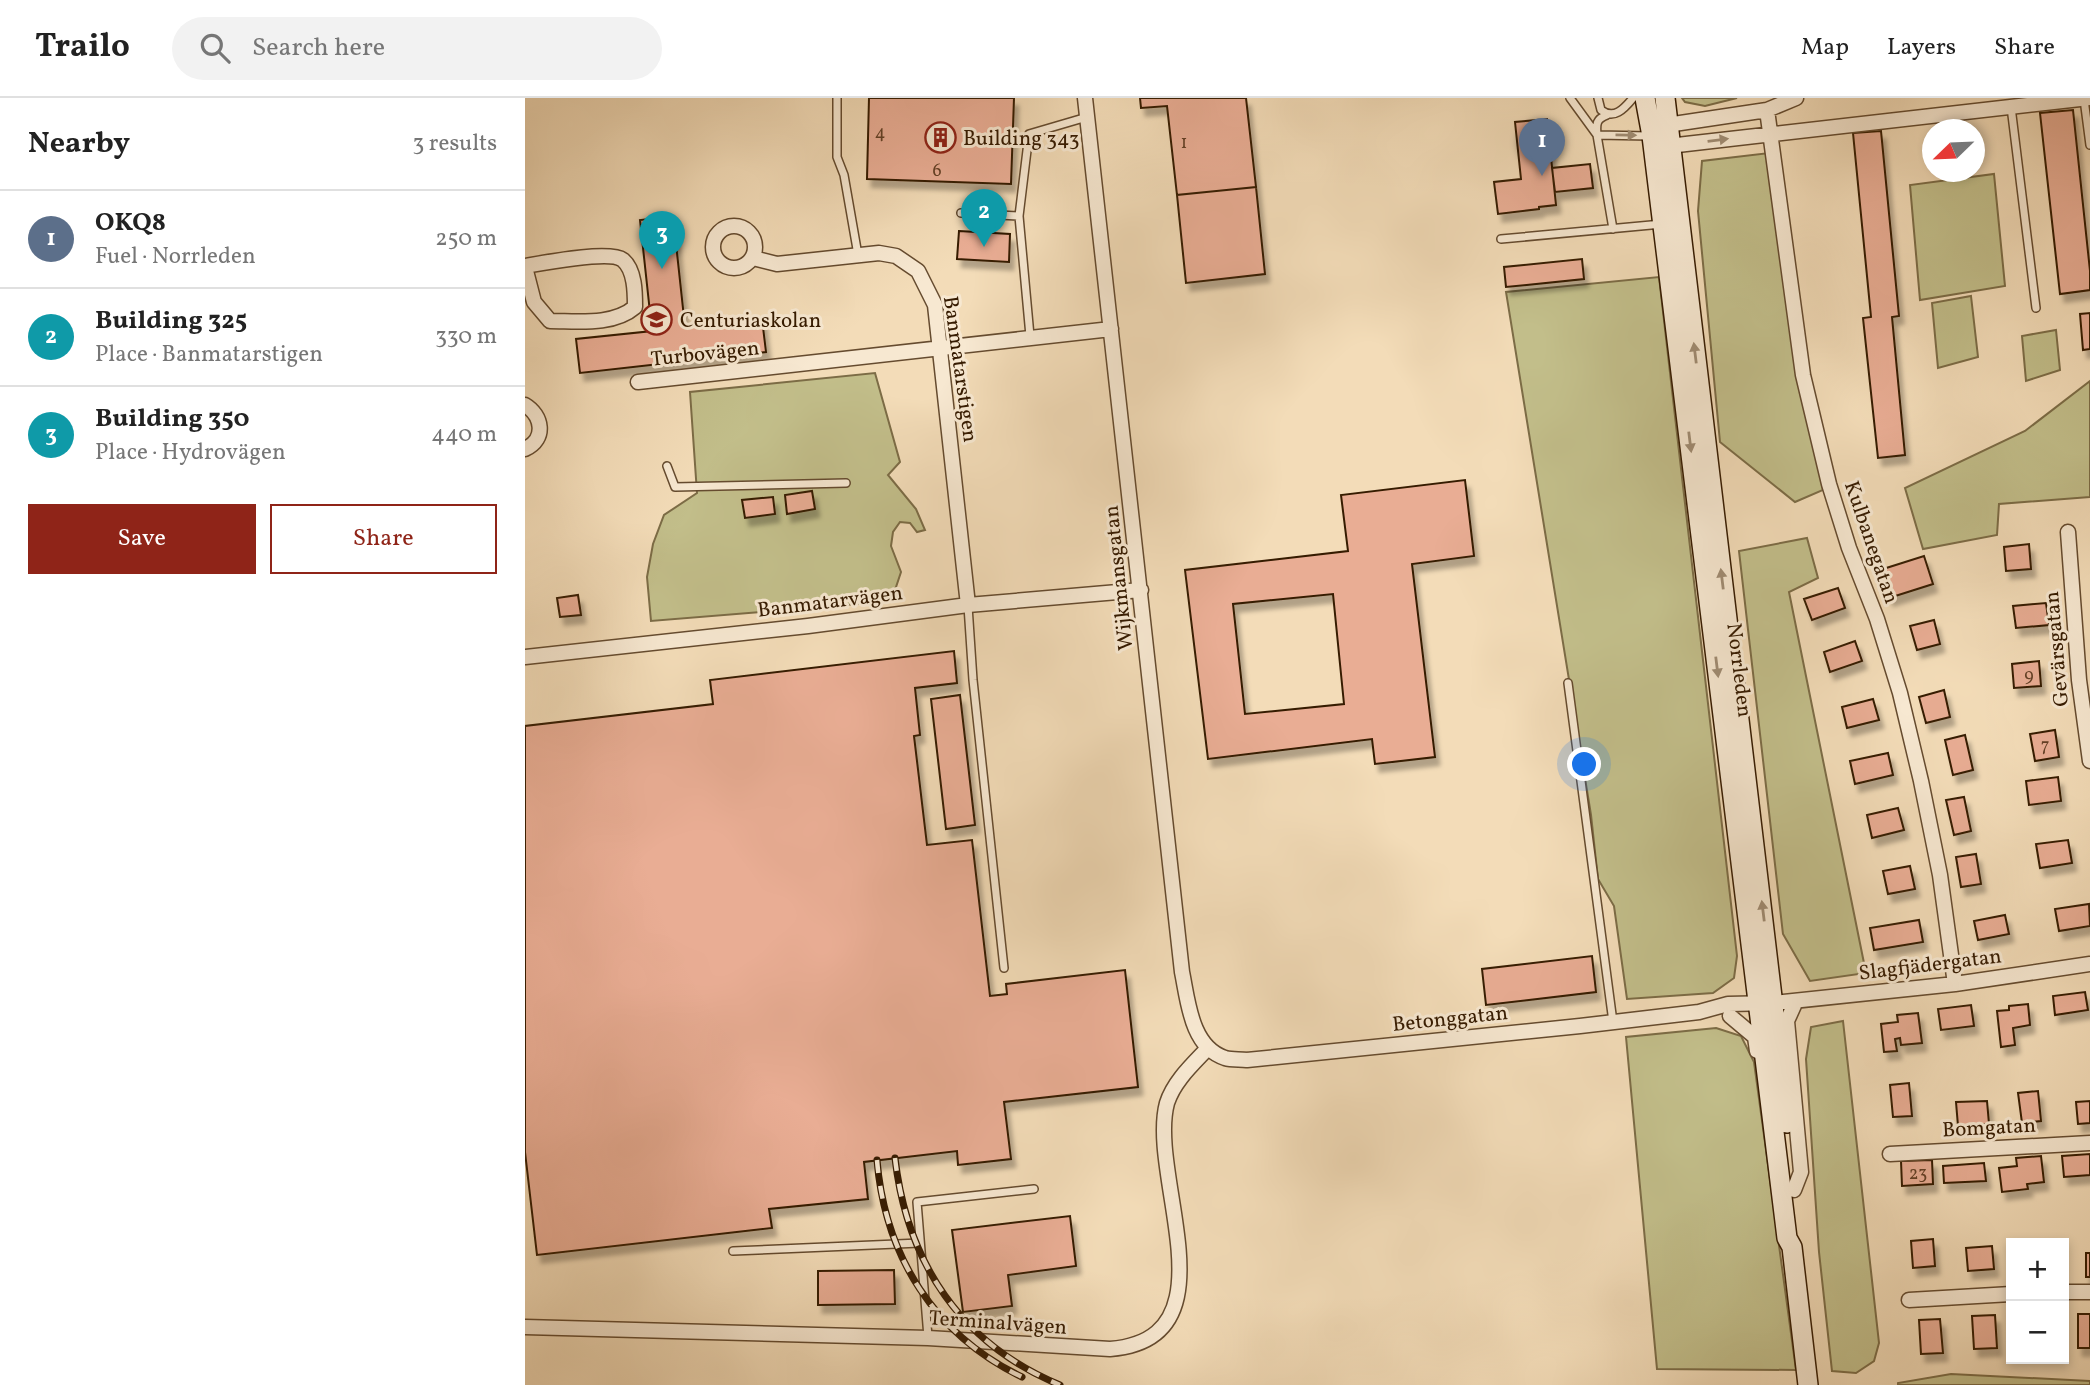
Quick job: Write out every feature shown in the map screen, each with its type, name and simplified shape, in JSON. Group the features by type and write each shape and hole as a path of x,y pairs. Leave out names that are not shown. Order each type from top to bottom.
{"main road":[{"name":"Norrleden","path":"1645,98 1663,136 1764,1005 1787,1238 1792,1247 1808,1385"},
{"name":"Norrleden","path":"1665,98 1663,224 1755,968 1764,1005 1794,1191 1799,1235 1792,1247"}],"street":[{"name":"Wijkmansgatan","path":"1086,98 1182,972 1188,1005 1197,1032 1208,1048"},
{"path":"1663,136 1767,110 1796,98"},
{"path":"1663,136 1771,133 2086,98"},
{"name":"Kulbanegatan","path":"1767,110 1803,375 1829,484 1849,548 1877,619 1903,706 1940,875 1955,984"},
{"name":"Banmatarstigen","path":"753,258 777,264 879,253 896,256 918,271 935,305 968,605"},
{"path":"611,256 622,259 629,268 635,290 635,307 626,315 590,321 550,321 534,303 525,267 553,261 611,256"},
{"name":"Turbovägen","path":"638,382 1111,329"},
{"path":"525,405 536,413 541,425 538,437 525,449"},
{"name":"Gevärsgatan","path":"2068,532 2079,680 2090,761"},
{"name":"Banmatarvägen","path":"525,657 808,626 968,605 1141,590"},
{"name":"Slagfjädergatan","path":"1764,1005 1955,984 2090,964"},
{"path":"1755,968 1747,990 1729,1010 1755,1037 1766,1115 1777,1147"},
{"path":"1794,1191 1801,1172 1787,1021 1796,1001"},
{"name":"Betonggatan","path":"1208,1048 1225,1058 1247,1060 1764,1005"},
{"name":"Terminalvägen","path":"525,1327 928,1338 1110,1349 1137,1345 1164,1328 1171,1318 1179,1285 1179,1260 1164,1124 1171,1092 1208,1048"},
{"name":"Bomgatan","path":"1890,1154 2090,1143"},
{"path":"2069,1292 2090,1292"},
{"path":"1909,1300 2006,1294"}],"lane":[{"path":"837,98 837,157 844,175 858,256"},
{"path":"1570,98 1597,135"},
{"path":"1598,98 1601,110 1607,115"},
{"path":"1613,229 1596,123 1600,118 1624,108 1633,98"},
{"path":"2086,98 2090,145"},
{"path":"2011,107 2036,308"},
{"path":"1030,336 1019,216 1029,134 1088,117"},
{"path":"1597,135 1663,136"},
{"path":"961,213 1019,216"},
{"path":"1501,240 1663,224"},
{"path":"667,467 675,487 846,483"},
{"path":"968,605 973,680 1005,968"},
{"path":"1568,683 1613,1022"},
{"path":"928,1338 917,1202 1034,1189"},
{"path":"733,1251 920,1243"}],"shaded area":[{"path":"1682,98 1737,98 1705,106 1685,102"},
{"path":"1769,153 1823,490 1795,502 1720,442 1698,211 1702,161"},
{"path":"1994,174 2005,286 1920,300 1910,185 1985,182 1985,175"},
{"path":"1659,277 1737,956 1734,978 1713,993 1627,999 1614,906 1598,879 1591,815 1506,292"},
{"path":"1971,296 1978,357 1938,368 1932,303"},
{"path":"2056,330 2060,370 2026,381 2022,336"},
{"path":"875,373 900,462 888,475 916,509 925,530 917,532 910,523 900,522 893,532 891,546 901,572 895,590 870,603 651,621 647,577 653,544 664,515 697,493 690,392"},
{"path":"2090,381 2090,497 1999,504 1997,535 1923,549 1905,488 2025,431"},
{"path":"1807,538 1818,578 1789,592 1866,973 1810,981 1783,934 1739,551"},
{"path":"1843,1021 1879,1343 1874,1361 1856,1373 1832,1371 1819,1252 1806,1059 1811,1027"},
{"path":"1716,1028 1741,1036 1754,1062 1796,1370 1657,1369 1626,1037"},
{"path":"1951,1374 2090,1381 2090,1385 1898,1385"}],"building":[{"name":"Building 343","path":"869,98 1014,98 1011,184 867,179"},
{"path":"1140,98 1246,98 1256,187 1177,195 1167,106 1141,108"},
{"path":"2073,110 2090,290 2060,294 2040,113"},
{"path":"1547,119 1556,205 1498,214 1494,182 1521,179 1515,122"},
{"path":"1881,131 1899,316 1892,317 1905,455 1878,458 1863,318 1871,317 1853,133"},
{"path":"1590,164 1593,188 1555,192 1552,168"},
{"path":"1256,187 1265,274 1186,283 1177,195"},
{"path":"673,216 685,327 762,319 766,352 580,373 576,339 652,331 640,220"},
{"path":"959,231 1010,234 1009,262 957,259"},
{"path":"1582,259 1584,279 1506,287 1504,267"},
{"path":"2090,313 2090,349 2083,350 2080,314"},
{"path":"1465,480 1474,556 1412,564 1435,757 1375,764 1372,739 1208,759 1185,570 1348,551 1341,495","holes":["1333,594 1344,704 1245,714 1233,604"]},
{"path":"812,491 815,509 787,514 785,495"},
{"path":"773,497 775,514 745,518 742,500"},
{"path":"2029,544 2031,569 2006,571 2004,547"},
{"path":"1924,556 1933,584 1889,598 1880,570"},
{"path":"1838,588 1845,608 1812,620 1804,599"},
{"path":"578,595 581,615 560,617 557,598"},
{"path":"2046,603 2049,625 2016,628 2013,606"},
{"path":"1934,620 1940,644 1917,650 1910,626"},
{"path":"1855,641 1862,661 1830,672 1824,652"},
{"path":"954,651 957,683 915,688 920,735 914,736 927,845 972,840 990,996 1007,994 1006,984 1125,970 1138,1087 1004,1102 1011,1159 958,1165 957,1151 864,1162 868,1199 769,1209 772,1228 537,1255 525,1152 525,726 713,704 710,680"},
{"path":"2039,661 2041,686 2014,688 2012,664"},
{"path":"1944,690 1950,717 1926,723 1919,697"},
{"path":"960,695 975,825 946,829 931,699"},
{"path":"1873,699 1879,720 1847,728 1842,707"},
{"path":"2055,730 2059,757 2035,761 2030,734"},
{"path":"1965,735 1973,770 1953,775 1945,740"},
{"path":"1888,753 1893,775 1855,784 1850,761"},
{"path":"2058,777 2061,801 2029,805 2026,781"},
{"path":"1964,797 1971,831 1954,835 1946,800"},
{"path":"1898,808 1904,830 1872,838 1867,815"},
{"path":"2068,840 2072,863 2040,868 2036,844"},
{"path":"1976,854 1981,884 1961,887 1956,857"},
{"path":"1910,866 1915,889 1888,894 1883,871"},
{"path":"2089,904 2090,926 2059,931 2055,909"},
{"path":"2005,915 2009,934 1978,940 1974,921"},
{"path":"1919,920 1923,942 1874,950 1870,928"},
{"path":"1592,956 1596,992 1486,1005 1482,969"},
{"path":"2085,992 2088,1010 2055,1015 2053,996"},
{"path":"2028,1004 2030,1025 2013,1028 2015,1045 2001,1047 1997,1011 2009,1010 2009,1006"},
{"path":"1971,1005 1974,1026 1941,1030 1938,1009"},
{"path":"1918,1013 1922,1043 1901,1045 1900,1038 1895,1039 1897,1051 1884,1052 1881,1024 1898,1022 1897,1015"},
{"path":"1909,1083 1912,1116 1893,1117 1890,1085"},
{"path":"2038,1091 2041,1121 2022,1123 2018,1093"},
{"path":"1987,1101 1989,1124 1958,1126 1956,1102"},
{"path":"2090,1101 2090,1123 2078,1124 2076,1102"},
{"path":"2090,1154 2090,1175 2064,1177 2062,1156"},
{"path":"2041,1156 2044,1182 2027,1184 2028,1189 2002,1192 1999,1168 2017,1166 2016,1158"},
{"path":"1932,1160 1933,1184 1902,1186 1901,1161"},
{"path":"1984,1163 1986,1181 1944,1183 1943,1166"},
{"path":"1070,1216 1076,1266 1008,1275 1012,1306 963,1312 952,1230"},
{"path":"1933,1239 1935,1266 1913,1268 1911,1241"},
{"path":"1992,1246 1994,1269 1968,1271 1966,1248"},
{"path":"2086,1253 2090,1253 2090,1277 2086,1277"},
{"path":"894,1270 895,1304 818,1305 818,1271"},
{"path":"2078,1314 2090,1314 2090,1348 2078,1348"},
{"path":"1995,1315 1997,1348 1974,1349 1972,1316"},
{"path":"1940,1319 1943,1353 1921,1354 1919,1320"}],"railway":[{"path":"895,1158 901,1196 912,1232 926,1265 945,1296 967,1323 994,1347 1025,1368 1060,1385"},
{"path":"877,1160 891,1229 903,1260 920,1289 940,1315 964,1339 991,1360 1022,1377"}],"place":[{"name":"Building 343","path":"940,138"},
{"name":"OKQ8","path":"1542,176"},
{"name":"Building 325","path":"984,247"},
{"name":"Building 350","path":"662,269"},
{"name":"Centuriaskolan","path":"657,320"}]}
